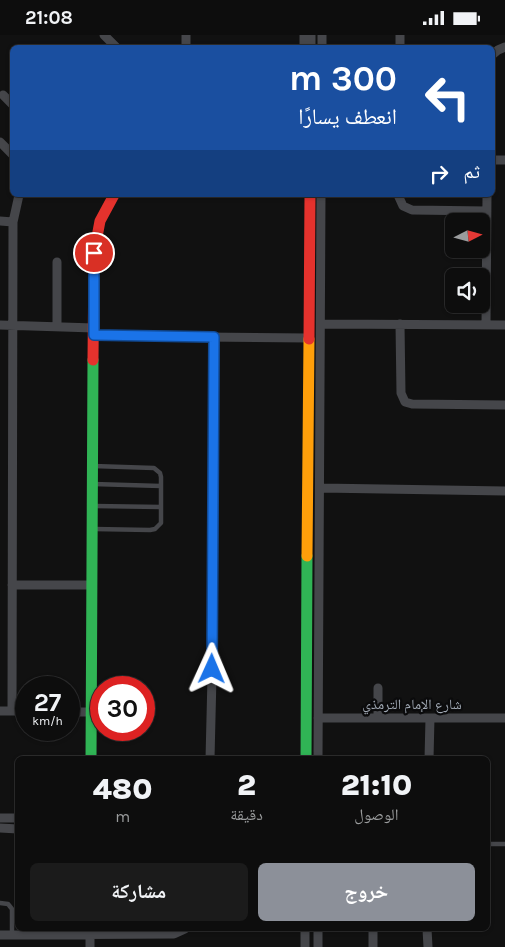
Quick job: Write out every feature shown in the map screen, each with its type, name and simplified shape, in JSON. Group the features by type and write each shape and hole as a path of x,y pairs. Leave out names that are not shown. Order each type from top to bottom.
{"street":[{"path":"104,35 114,45"},
{"path":"3,95 10,102"},
{"path":"0,142 10,152"},
{"path":"0,711 12,711 13,221 19,197"},
{"path":"91,676 95,243 100,221 113,197"},
{"path":"312,755 318,718 313,683 308,534 309,291 316,197"},
{"path":"312,755 321,488 321,292 316,197"},
{"path":"399,197 403,206 412,211 487,211"},
{"path":"486,325 487,197"},
{"path":"0,221 13,221"},
{"path":"57,327 58,262"},
{"path":"309,291 321,292"},
{"path":"321,324 505,325"},
{"path":"400,324 401,393 406,402 412,405 505,405"},
{"path":"0,325 57,327 94,332 214,337 309,338"},
{"path":"210,756 213,625 214,337"},
{"path":"309,380 321,380"},
{"path":"308,452 321,453"},
{"path":"321,488 505,491"},
{"path":"308,534 320,535"},
{"path":"12,585 92,585"},
{"path":"378,688 378,717"},
{"path":"429,756 430,717"},
{"name":"شارع الإمام الترمذي","path":"318,718 505,718"},
{"path":"91,741 91,756"},
{"path":"0,818 15,818"},
{"path":"0,829 15,829"},
{"path":"0,935 90,932 174,934 181,931"},
{"path":"305,931 305,947"},
{"path":"318,931 318,947"},
{"path":"373,931 374,947"},
{"path":"427,931 428,947"},
{"path":"90,932 90,947"}],"lane":[{"path":"93,467 154,468 160,473 161,486 161,523 155,529 93,529"},
{"path":"93,484 161,486"},
{"path":"93,506 161,507"},
{"path":"490,844 505,844"},
{"path":"0,903 8,904 12,909 12,935"}],"traffic: fast":[{"path":"91,756 93,360"},
{"path":"306,756 307,556"}],"traffic: slow":[{"path":"307,556 309,339"}],"traffic: jam":[{"path":"93,360 94,253 100,221 113,197"},
{"path":"309,339 310,197"}],"route":[{"path":"94,253 94,335 214,337 212,669"}]}
